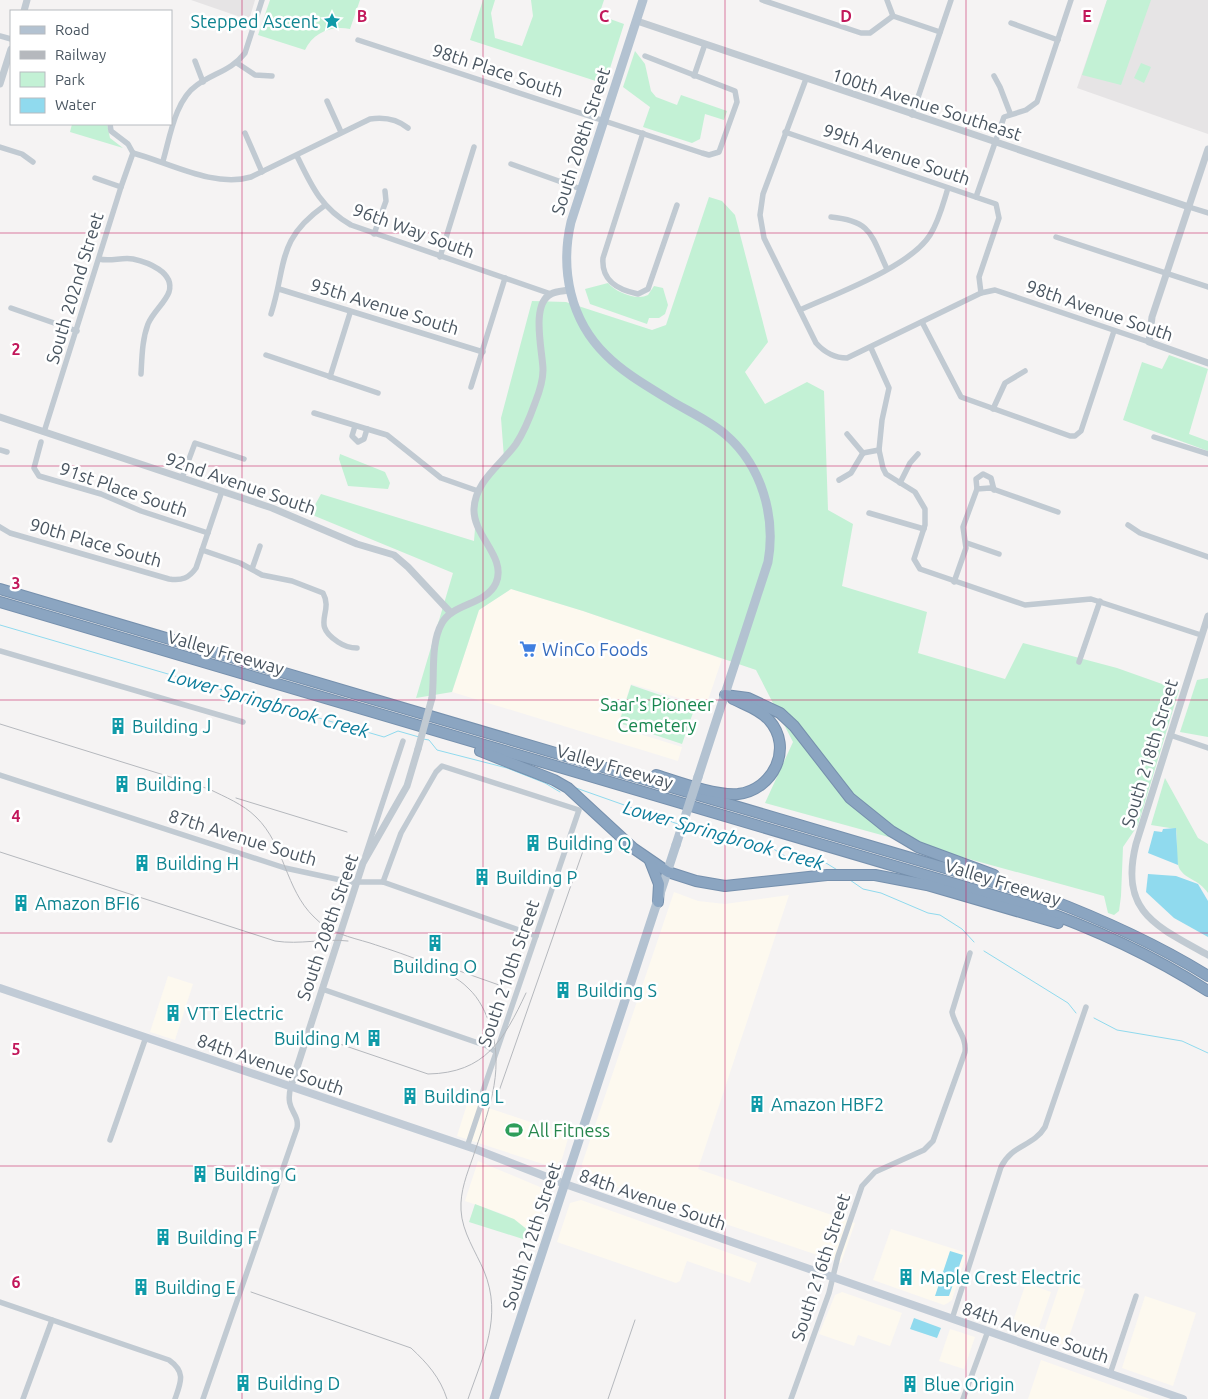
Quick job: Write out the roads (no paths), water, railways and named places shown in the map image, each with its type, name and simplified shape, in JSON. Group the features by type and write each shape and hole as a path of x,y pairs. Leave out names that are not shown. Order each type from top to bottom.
{"highway":[{"name":"Valley Freeway","path":"0,589 592,762 1042,897 1114,925 1151,943 1208,976"},
{"name":"Valley Freeway","path":"0,602 1030,906 1140,951 1208,992"},
{"path":"592,762 634,769 726,793 740,793 757,788 768,780 777,766 780,750 778,735 765,716 725,695"},
{"path":"725,695 748,698 780,713 794,726 850,798 891,832 918,847 1012,882 1042,897"},
{"path":"441,733 545,776 568,788 583,808 619,837 668,872 709,885 725,886 827,875 858,874 927,885 1111,938"},
{"path":"648,858 659,884 658,902"}],"main road":[{"name":"South 208th Street","path":"570,290 566,273 566,245 581,189 644,0"},
{"name":"South 212th Street","path":"494,1399 668,872 770,554 770,516 759,481 744,455 727,435 643,383 606,355 584,323 570,290"},
{"name":"84th Avenue South","path":"0,988 467,1147 833,1278 1183,1399"}],"street":[{"path":"163,161 183,101 190,91 237,63 244,53 262,0"},
{"path":"762,0 860,33 870,33 893,16"},
{"path":"887,0 893,16"},
{"path":"912,115 951,0"},
{"path":"976,197 1001,122 1010,113 1032,107 1040,96 1071,0"},
{"path":"893,16 940,32"},
{"name":"100th Avenue Southeast","path":"636,21 806,80 1208,213"},
{"path":"1011,23 1058,40"},
{"name":"98th Place South","path":"358,40 709,155 720,150 737,102 735,91 694,76"},
{"path":"645,56 694,76 705,44"},
{"path":"0,84 10,52"},
{"path":"195,61 203,82"},
{"path":"237,63 255,75 272,76"},
{"path":"994,76 1010,113"},
{"path":"806,80 763,194 760,215 764,238 816,343 825,352 833,356 847,358 981,293"},
{"path":"327,101 341,132"},
{"path":"110,125 111,131 128,144 133,153 222,180 240,180 262,172 297,156 341,132 376,118 394,120 408,128"},
{"name":"99th Avenue South","path":"785,132 994,203 998,207 999,218 979,277 981,293"},
{"path":"245,133 262,172"},
{"path":"643,133 602,258 605,275 617,288 635,294 644,293 650,286 677,205"},
{"path":"0,147 22,154 33,162"},
{"path":"440,257 474,147"},
{"path":"1149,342 1150,326 1156,305 1208,148"},
{"name":"South 202nd Street","path":"44,432 133,153"},
{"name":"96th Way South","path":"297,156 314,192 324,206 341,219 374,234 551,294"},
{"path":"511,164 581,189"},
{"path":"96,178 121,187"},
{"path":"800,310 887,269 912,254 930,236 948,188"},
{"path":"374,234 386,201 386,191"},
{"path":"271,314 279,289 280,271 294,233 308,217 324,206"},
{"path":"831,217 846,218 863,224 869,231 887,269"},
{"path":"1056,237 1166,275 1208,287"},
{"path":"99,259 108,262 131,258 162,270 167,279 170,288 168,294 151,317 147,328 143,343 140,374"},
{"path":"471,387 505,278"},
{"name":"95th Avenue South","path":"279,289 483,352"},
{"path":"451,613 489,592 498,575 496,560 478,530 475,521 474,510 478,491 485,479 515,444 536,403 543,370 539,322 545,301 551,294 570,290"},
{"name":"98th Avenue South","path":"981,293 995,290 1002,292 1208,363"},
{"path":"1156,305 1154,325 1157,345"},
{"path":"11,308 77,331"},
{"path":"330,377 350,312"},
{"path":"922,322 956,393 966,399 1070,436 1079,434 1114,331"},
{"path":"871,348 889,388 882,420 879,450 886,474 915,492 922,502 926,517 924,530 914,559 917,566 924,571 954,582 1026,604 1044,605 1075,599 1100,601 1202,635"},
{"path":"266,355 378,393"},
{"path":"994,409 1005,383 1025,371"},
{"path":"314,413 391,438 445,480 478,491"},
{"name":"92nd Avenue South","path":"0,417 272,508 358,544 394,555 408,566 451,613"},
{"path":"355,426 352,436 358,442 364,439 368,429"},
{"path":"847,434 863,453"},
{"path":"1154,438 1208,454"},
{"name":"91st Place South","path":"41,442 34,468 39,476 101,494 140,511 208,534"},
{"path":"182,478 195,443 244,459"},
{"path":"0,450 8,452"},
{"path":"839,480 851,473 863,453 879,450"},
{"path":"900,483 910,462 918,454"},
{"path":"954,582 967,543 963,527 977,489 976,479 983,474 990,478 992,489"},
{"path":"977,489 992,489 1058,512"},
{"path":"222,491 202,550 267,576 292,581 321,591 325,597 323,624 328,636 348,648 357,648"},
{"path":"869,513 924,530"},
{"path":"1128,524 1140,533 1208,557"},
{"name":"90th Place South","path":"0,527 10,533 169,579 185,579 196,568 202,550"},
{"path":"967,543 999,554"},
{"path":"252,569 260,546"},
{"path":"1079,662 1100,601"},
{"name":"South 208th Street","path":"203,1399 297,1128 297,1120 288,1101 291,1086 363,863 407,786 432,698 438,635 442,624 451,613"},
{"name":"South 218th Street","path":"1208,616 1134,853 1131,881 1137,901 1145,914 1154,923 1208,955"},
{"path":"0,651 243,722"},
{"path":"1170,735 1208,748"},
{"path":"363,863 376,817 403,740"},
{"path":"383,882 400,833 436,772 442,766 583,808"},
{"name":"87th Avenue South","path":"0,775 285,868 357,882 383,882 536,936"},
{"name":"South 210th Street","path":"467,1147 496,1052 583,808"},
{"name":"South 216th Street","path":"791,1399 833,1278 838,1256 862,1186 875,1172 924,1150 936,1135 965,1052 964,1038 954,1020 952,1012 970,953"},
{"path":"322,989 487,1046 496,1052"},
{"path":"952,1319 1001,1167 1010,1153 1034,1140 1045,1127 1086,1007"},
{"path":"110,1140 146,1037"},
{"path":"1110,1374 1136,1296"},
{"path":"0,1302 169,1360 180,1370 182,1380 175,1399"},
{"path":"24,1399 52,1320"},
{"path":"963,1399 988,1331"}],"water":[{"path":"1176,828 1178,865 1148,853 1154,831 1162,832 1163,829"},
{"path":"1148,874 1176,876 1198,884 1208,901 1208,937 1174,918 1146,892"},
{"path":"950,1251 963,1255 949,1296 935,1296"},
{"path":"914,1318 941,1328 937,1338 910,1329"}],"waterway":[{"name":"Lower Springbrook Creek","path":"0,625 384,737 398,731 419,737"},
{"name":"Lower Springbrook Creek","path":"423,739 429,740 437,750 507,768 545,783 560,792"},
{"name":"Lower Springbrook Creek","path":"576,788 678,824"},
{"name":"Lower Springbrook Creek","path":"687,825 711,831 726,831 738,841 767,845 788,858 826,863 839,871"},
{"name":"Lower Springbrook Creek","path":"850,880 863,889 881,893 928,913 940,915 962,929 974,942"},
{"name":"Lower Springbrook Creek","path":"984,951 1068,1003 1076,1013"},
{"name":"Lower Springbrook Creek","path":"1094,1018 1117,1030 1182,1041 1208,1053"}],"railway":[{"path":"0,724 209,789 240,805 251,812 266,828 304,906 326,927 340,934 436,967 459,981 476,997 485,1012 495,1045 495,1078 489,1110 464,1183 461,1210 467,1234 484,1271 492,1304 489,1336 468,1399"},
{"path":"236,798 347,832"},
{"path":"498,1094 583,851"},
{"path":"0,852 275,941 348,941"},
{"path":"448,967 499,985"},
{"path":"325,1039 428,1074 448,1072 464,1068 490,1051 509,1025 526,993"},
{"path":"251,1292 411,1348 432,1371 441,1384 447,1399"},
{"path":"608,1399 635,1320"}],"place":[{"name":"Stepped Ascent","path":"332,21"},
{"name":"WinCo Foods","path":"528,649"},
{"name":"Building J","path":"118,726"},
{"name":"Building I","path":"122,784"},
{"name":"Building Q","path":"533,843"},
{"name":"Building H","path":"142,863"},
{"name":"Building P","path":"482,877"},
{"name":"Amazon BFI6","path":"21,903"},
{"name":"Building O","path":"435,943"},
{"name":"Building S","path":"563,990"},
{"name":"VTT Electric","path":"173,1013"},
{"name":"Building M","path":"374,1038"},
{"name":"Building L","path":"410,1096"},
{"name":"Amazon HBF2","path":"757,1104"},
{"name":"All Fitness","path":"514,1130"},
{"name":"Building G","path":"200,1174"},
{"name":"Building F","path":"163,1237"},
{"name":"Maple Crest Electric","path":"906,1277"},
{"name":"Building E","path":"141,1287"},
{"name":"Building D","path":"243,1383"},
{"name":"Blue Origin","path":"910,1384"}],"park label":[{"name":"Saar's Pioneer Cemetery","path":"657,714"}]}
